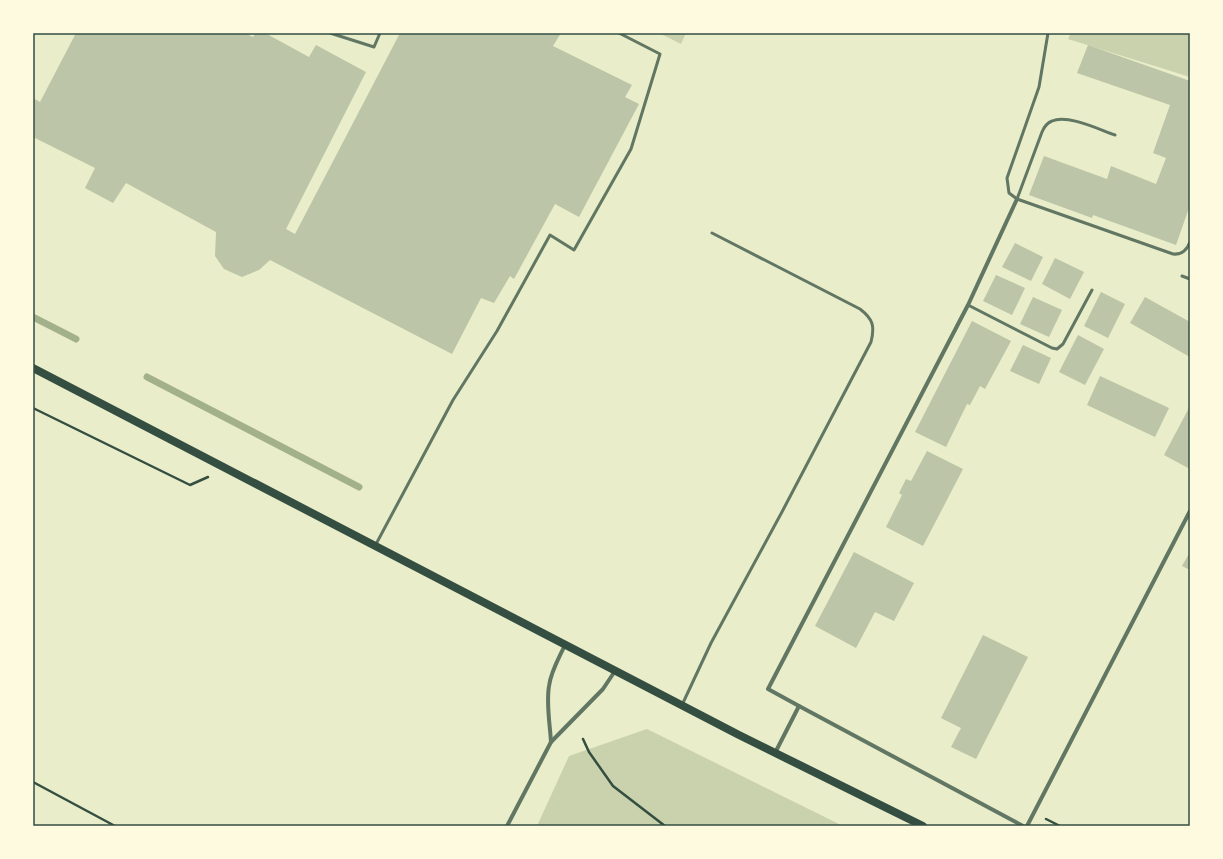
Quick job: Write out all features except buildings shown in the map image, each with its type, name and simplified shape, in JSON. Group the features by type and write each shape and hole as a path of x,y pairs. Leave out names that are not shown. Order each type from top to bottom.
{"main road":[{"path":"33,368 615,671 775,753 923,826"}],"street":[{"path":"1017,199 968,305 768,689 1023,826"},
{"path":"1027,826 1190,511"},
{"path":"551,742 548,706 549,686 553,671 565,645"},
{"path":"507,826 551,742 603,689 615,671"},
{"path":"775,753 799,706"}],"lane":[{"path":"330,33 374,48 380,33"},
{"path":"375,546 453,400 497,331 550,235 574,250 631,149 660,54 619,33"},
{"path":"1048,33 1039,88 1007,178 1009,193 1017,199 1173,254 1178,254 1186,250 1190,242"},
{"path":"1017,199 1042,132 1046,126 1053,121 1069,120 1116,135"},
{"path":"682,705 711,643 864,356 871,342 873,333 872,323 868,316 860,309 712,233"},
{"path":"1182,276 1190,279"},
{"path":"968,305 1052,348 1057,349 1063,344 1092,290"}],"path":[{"path":"33,408 190,485 226,468"},
{"path":"582,739 613,786 665,826"},
{"path":"33,782 116,826"}],"green space":[{"path":"659,33 686,33 681,44"},
{"path":"1071,33 1190,33 1190,77 1068,39"},
{"path":"647,729 843,826 537,826 569,756"}],"waterway":[{"path":"33,317 76,339"},
{"path":"147,377 359,487"}]}
